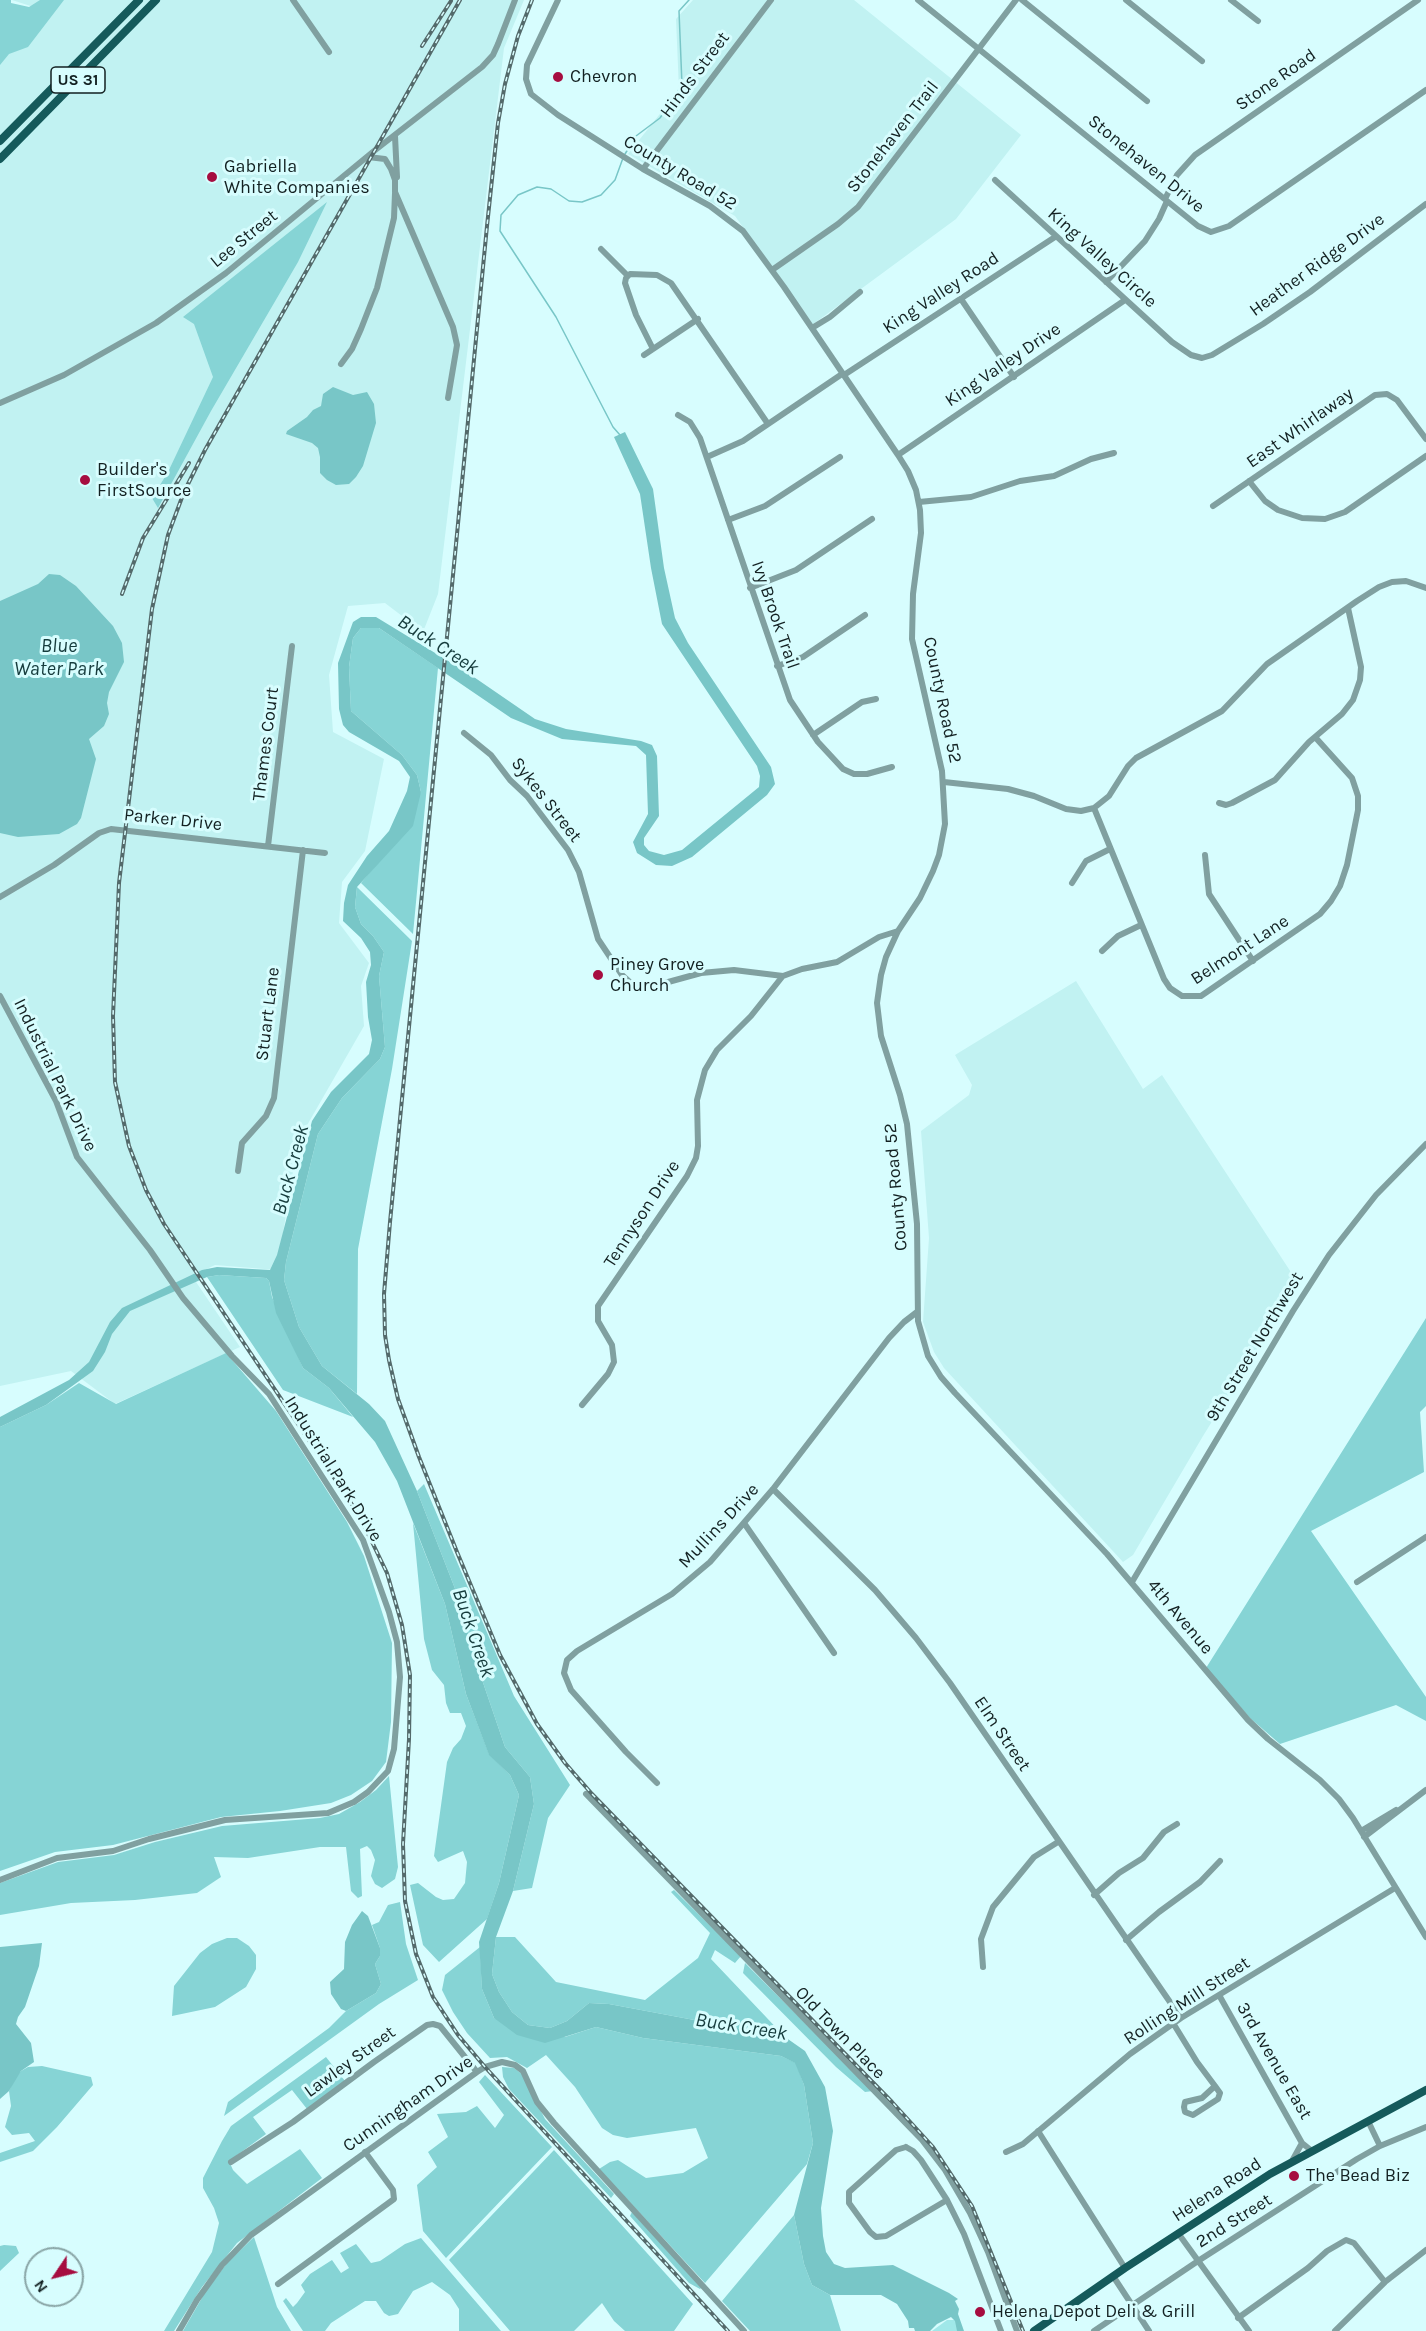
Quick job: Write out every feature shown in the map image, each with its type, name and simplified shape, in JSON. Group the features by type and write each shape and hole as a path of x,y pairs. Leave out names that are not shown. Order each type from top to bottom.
{"main road":[{"name":"US 31","path":"0,159 156,0"},
{"name":"US 31","path":"0,141 135,2"},
{"path":"135,2 144,12"},
{"path":"27,113 36,123"},
{"name":"Helena Road","path":"1034,2331 1178,2233 1292,2161 1426,2090"}],"street":[{"path":"293,0 330,52"},
{"name":"Lee Street","path":"0,404 64,375 178,308 226,273 477,72 490,59 498,44 515,0"},
{"name":"County Road 52","path":"558,0 527,65 528,89 543,104 612,150 710,206 750,238 898,455 908,471 919,502 921,540 913,594 912,639 944,782 945,824 939,855 920,898 898,931 886,957 881,975 877,1014 883,1043 900,1095 911,1150 917,1232 917,1312"},
{"name":"Hinds Street","path":"643,169 771,0"},
{"name":"Stonehaven Drive","path":"918,0 1198,226 1211,232 1219,231 1426,90"},
{"name":"Stonehaven Trail","path":"772,270 838,224 858,207 1016,0"},
{"path":"1022,0 1147,101"},
{"path":"1126,0 1202,61"},
{"path":"1231,0 1258,21"},
{"name":"Stone Road","path":"1106,282 1145,241 1159,219 1177,175 1195,155 1418,0"},
{"path":"395,136 397,167 395,192 453,327 457,345 448,398"},
{"path":"341,364 352,350 377,288 394,218 395,180 388,164 379,157 368,157"},
{"name":"King Valley Circle","path":"995,180 1172,342 1191,355"},
{"name":"Heather Ridge Drive","path":"1191,355 1207,357 1263,324 1340,271 1426,204"},
{"name":"King Valley Road","path":"707,457 734,447 1055,237"},
{"path":"602,249 628,276"},
{"path":"653,349 632,305 625,283 628,276 634,273 649,273 664,278 676,289 768,424"},
{"path":"812,328 830,317 860,292"},
{"path":"961,299 1014,377"},
{"name":"King Valley Drive","path":"898,455 1125,300"},
{"path":"644,355 698,319"},
{"name":"East Whirlaway","path":"1213,506 1378,394 1387,394 1397,400 1426,439"},
{"name":"Ivy Brook Trail","path":"678,416 687,420 695,429 707,457 786,695 813,735 833,759 848,772 867,774 892,767"},
{"path":"919,502 971,497 1020,481 1054,476 1091,459 1114,453"},
{"path":"1249,482 1265,501 1278,510 1302,518 1325,519 1345,512 1426,456"},
{"path":"728,520 765,506 840,457"},
{"path":"750,588 796,570 872,519"},
{"path":"944,782 1008,789 1034,796 1066,809 1081,811 1094,808 1109,796 1128,766 1136,758 1222,711 1267,664 1379,587 1392,582 1406,581 1425,584"},
{"path":"1219,803 1222,805 1232,803 1268,785 1347,709 1357,692 1361,667 1359,648 1348,608"},
{"path":"777,666 803,657 866,615"},
{"name":"Thames Court","path":"268,846 292,646"},
{"path":"813,735 862,702 876,699"},
{"name":"Sykes Street","path":"464,733 491,755 510,780 527,796 568,850 579,872 596,934 622,975 629,982 640,987 650,987 701,973 742,970 782,976"},
{"name":"Belmont Lane","path":"1094,808 1166,983 1182,996 1195,997 1206,994 1320,914 1336,894 1345,875 1358,810 1358,796 1352,778 1316,737"},
{"name":"Parker Drive","path":"0,897 53,866 99,833 111,828 325,853"},
{"path":"1072,883 1086,861 1110,849"},
{"name":"Stuart Lane","path":"238,1171 242,1143 266,1116 274,1098 303,850"},
{"path":"1205,855 1209,894 1253,961"},
{"path":"1102,951 1118,936 1141,925"},
{"path":"782,976 802,969 837,962 879,937 898,931"},
{"name":"Tennyson Drive","path":"582,1405 608,1374 614,1362 612,1345 598,1321 598,1306 687,1176 696,1158 697,1100 705,1070 717,1050 751,1016 782,976"},
{"name":"Industrial Park Drive","path":"0,996 56,1101 77,1157 183,1298 232,1356 269,1394 363,1540 389,1612 397,1642 400,1677 394,1749 388,1771 361,1797 328,1813 225,1820 148,1839 113,1851 57,1858 0,1880"},
{"name":"9th Street Northwest","path":"1132,1582 1293,1311 1329,1255 1376,1195 1426,1144"},
{"name":"Mullins Drive","path":"558,1667 565,1664 577,1651 684,1585 710,1562 773,1489 893,1333 917,1312"},
{"name":"4th Avenue","path":"917,1312 919,1329 926,1350 941,1377 1132,1582 1242,1714 1268,1739 1327,1786 1344,1806 1426,1937"},
{"name":"Elm Street","path":"773,1489 906,1624 950,1683 1181,2018"},
{"path":"744,1523 834,1653"},
{"path":"1357,1582 1426,1537"},
{"path":"565,1664 566,1679 571,1690 657,1783"},
{"path":"1362,1834 1426,1790"},
{"name":"Old Town Place","path":"586,1794 922,2140 945,2170 970,2212 1017,2331"},
{"path":"1094,1895 1119,1873 1143,1858 1164,1832 1177,1824"},
{"path":"983,1966 981,1940 993,1907 1034,1857 1058,1842"},
{"path":"1126,1940 1200,1882 1220,1861"},
{"name":"Rolling Mill Street","path":"1006,2152 1017,2148 1038,2132 1130,2054 1181,2018 1395,1888"},
{"name":"3rd Avenue East","path":"1219,1995 1302,2143 1312,2151"},
{"path":"1173,2024 1197,2062 1220,2092 1218,2098 1193,2115 1185,2112 1185,2102 1202,2098 1215,2086"},
{"name":"Lawley Street","path":"231,2162 293,2122 427,2025 440,2026 477,2072"},
{"name":"Cunningham Drive","path":"179,2331 203,2291 239,2245 484,2067 501,2062 515,2065 523,2071 537,2102 554,2123 744,2331"},
{"path":"1368,2121 1380,2146"},
{"name":"2nd Street","path":"1094,2331 1198,2261 1380,2146 1426,2127"},
{"path":"1038,2132 1125,2268"},
{"name":"3rd Avenue East","path":"1292,2161 1302,2143"},
{"path":"947,2200 883,2238 876,2237 870,2232 848,2198 853,2187 896,2150 906,2147 913,2151 947,2200 963,2231 1001,2331"},
{"path":"278,2284 394,2199 395,2193 365,2152"},
{"path":"1178,2233 1249,2331"},
{"path":"1239,2318 1346,2240 1354,2243 1385,2282"},
{"path":"1335,2331 1385,2282 1426,2250"},
{"path":"1113,2276 1149,2331"}],"shaded area":[{"path":"0,0 11,0 11,3 29,7 40,0 64,0 28,47 9,54 0,65"},
{"path":"12,0 524,0 504,48 438,594 423,632 385,603 348,606 329,675 333,732 384,759 365,851 342,882 339,923 369,963 361,986 364,1026 298,1141 277,1270 215,1265 192,1276 240,1347 115,1404 71,1371 0,1386 0,49 49,12"},
{"path":"693,0 854,0 1021,135 956,219 812,325 735,216 628,154 679,90 676,19"},
{"path":"327,202 298,262 211,411 158,508 152,498 168,472 213,377 194,324 183,317"},
{"path":"361,628 379,628 438,668 413,934 361,883 379,861 421,792 417,775 402,755 351,711 349,667 353,638"},
{"path":"357,887 412,941 392,1069 358,1249 357,1394 322,1366 299,1327 284,1280 286,1262 318,1134 342,1098 380,1059 385,1047 379,976 384,952 361,924 355,907"},
{"path":"1076,981 1143,1089 1162,1075 1298,1283 1203,1436 1133,1555 1123,1562 944,1368 934,1352 923,1322 929,1238 921,1131 969,1095 972,1085 955,1055"},
{"path":"219,1275 266,1278 269,1281 272,1297 303,1368 329,1388 353,1417 283,1390 207,1277"},
{"path":"1426,1318 1426,1406 1420,1412 1424,1472 1311,1531 1426,1697 1426,1721 1396,1705 1280,1744 1250,1718 1206,1668"},
{"path":"226,1353 276,1411 347,1522 364,1556 392,1643 391,1722 386,1762 372,1781 351,1795 331,1803 221,1817 113,1845 55,1852 0,1871 0,1427 46,1405 79,1383 116,1404"},
{"path":"424,1484 514,1696 570,1785 548,1818 532,1888 513,1891 534,1804 530,1777 505,1747 476,1662 461,1604 417,1491"},
{"path":"413,1523 445,1604 466,1694 489,1754 510,1775 519,1795 499,1883 487,1919 439,1962 423,1945 410,1885 418,1883 443,1900 454,1899 465,1883 467,1862 463,1851 438,1862 434,1856 447,1762 466,1726 461,1713 450,1713 446,1703 444,1685 432,1670 424,1639"},
{"path":"389,1776 398,1867 395,1879 382,1888 375,1884 371,1876 375,1860 371,1850 367,1846 360,1849 362,1896 358,1898 351,1891 346,1847 320,1847 248,1858 214,1857 221,1877 197,1893 135,1900 71,1903 0,1915 0,1883 58,1862 114,1855 155,1842 222,1826 320,1818 339,1814 376,1790"},
{"path":"674,1890 741,1956 735,1963 715,1950 711,1959 785,2037 609,2004 589,2003 567,2021 550,2028 528,2025 512,2012 499,1992 492,1974 496,1937 515,1937 556,1982 645,2000 698,1958 710,1933 671,1892"},
{"path":"400,1902 406,1944 418,1980 379,2004 224,2116 228,2102 329,2028 346,2011 376,1993 381,1984 375,1964 380,1956 380,1948 372,1925 379,1922 388,1905"},
{"path":"227,1938 237,1938 249,1946 256,1955 256,1969 246,1987 215,2007 172,2016 174,1986 200,1953 212,1944"},
{"path":"480,1947 482,1989 494,2018 565,2037 596,2027 643,2038 781,2056 796,2063 804,2085 813,2143 807,2164 705,2283 599,2169 618,2160 646,2178 683,2173 708,2158 696,2128 627,2138 613,2135 602,2128 575,2087 546,2055 527,2068 507,2057 490,2058 467,2033 442,1990 445,1975"},
{"path":"745,1963 873,2091 865,2092 836,2067 743,1973"},
{"path":"326,2057 345,2081 307,2109 292,2090 253,2117 266,2134 229,2161 233,2170 247,2184 300,2149 322,2178 237,2243 202,2287 174,2331 164,2331 212,2252 219,2223 203,2188 203,2178 222,2141 231,2126"},
{"path":"42,2066 91,2077 93,2085 33,2151 0,2162 0,2153 35,2141 29,2133 12,2135 5,2127 11,2106 9,2091 15,2078 28,2067"},
{"path":"502,2067 514,2068 522,2074 545,2119 614,2194 611,2198 509,2089 503,2077"},
{"path":"485,2075 552,2147 446,2258 423,2231 417,2185 437,2167 428,2152 448,2137 437,2114 466,2112 477,2106 495,2128 504,2115 479,2082"},
{"path":"554,2150 693,2304 674,2331 625,2331 614,2321 602,2303 574,2331 510,2331 449,2260"},
{"path":"632,2212 702,2287 700,2289 689,2283 630,2216"},
{"path":"794,2215 804,2264 812,2285 830,2295 841,2331 750,2331 722,2301"},
{"path":"254,2237 277,2307 291,2331 183,2331 207,2289 228,2262"},
{"path":"421,2238 501,2331 459,2331 459,2309 450,2295 432,2282 413,2291 398,2314 389,2316 384,2313 376,2301 365,2301 331,2323 325,2331 303,2331 283,2301 286,2298 293,2307 305,2292 301,2285 310,2274 332,2260 341,2273 349,2268 340,2253 356,2244 371,2263 380,2261 405,2244"},
{"path":"0,2246 16,2246 19,2253 0,2271"},
{"path":"947,2320 956,2320 961,2331 932,2331"}],"water":[{"path":"333,387 353,395 367,392 374,404 376,423 363,466 349,484 336,485 327,480 320,473 318,448 312,443 286,434 313,410 321,406 323,394"},
{"path":"625,432 653,489 664,568 675,618 688,643 771,767 775,784 767,795 692,857 672,866 656,865 637,853 633,842 648,814 646,755 636,746 562,739 511,718 379,628 361,628 353,638 349,667 351,711 402,755 417,775 421,792 413,826 357,887 355,907 361,924 384,952 379,976 385,1047 380,1059 342,1098 318,1134 286,1262 284,1280 299,1327 322,1366 369,1404 385,1421 417,1491 461,1604 476,1662 505,1747 530,1777 534,1804 513,1891 496,1937 492,1974 499,1992 512,2012 528,2025 550,2028 567,2021 589,2003 609,2004 785,2037 805,2051 825,2087 833,2131 821,2208 826,2252 834,2264 845,2268 893,2265 949,2293 958,2299 955,2301 964,2331 957,2331 955,2321 951,2317 937,2324 930,2331 915,2331 914,2328 909,2328 908,2321 897,2304 881,2295 830,2295 812,2285 804,2264 794,2215 813,2143 804,2085 795,2063 781,2056 643,2038 596,2027 545,2043 517,2035 494,2018 482,1989 479,1942 499,1883 519,1795 510,1775 489,1755 466,1694 445,1604 397,1481 375,1442 329,1388 303,1368 276,1313 269,1281 266,1278 219,1275 207,1277 130,1311 112,1334 105,1352 93,1371 46,1405 0,1427 0,1417 69,1380 89,1362 110,1322 122,1308 202,1270 217,1267 270,1270 277,1255 312,1121 331,1092 369,1054 372,1040 366,982 371,965 370,952 361,938 343,921 344,903 348,885 367,856 389,831 407,791 410,777 399,761 349,732 343,725 339,709 338,663 353,622 361,617 376,617 468,673 535,719 566,729 641,741 652,745 657,756 659,816 644,838 644,845 649,851 664,855 682,850 759,787 760,776 757,766 662,624 640,494 614,437"},
{"name":"Blue Water Park","path":"49,574 60,575 76,586 113,626 122,643 124,662 109,692 107,703 109,714 104,726 89,739 96,759 81,818 77,824 59,834 18,837 0,833 0,601 38,584"},
{"path":"362,1911 368,1916 380,1948 380,1956 375,1964 381,1984 376,1993 346,2011 341,2009 331,1994 330,1982 344,1969 345,1942 352,1925"},
{"path":"42,1943 39,1966 25,2007 16,2024 31,2043 34,2062 21,2071 9,2091 0,2099 0,1947"}],"waterway":[{"name":"Buck Creek","path":"625,154 636,136 660,118 682,85 679,11 689,0"},
{"name":"Buck Creek","path":"620,435 613,427 556,317 500,231 501,215 518,195 537,187 551,189 569,201 582,202 601,195 615,180 623,158"}],"railway":[{"path":"460,0 205,450 184,492 168,535 152,609 119,883 113,1016 115,1082 129,1146 146,1190 164,1224 359,1515 387,1573 402,1625 410,1675 403,1844 405,1901 416,1954 433,1997 458,2035 485,2067 728,2331"},
{"path":"532,0 518,36 505,84 498,123 487,226 390,1222 384,1294 385,1335 389,1360 398,1399 457,1552 500,1655 537,1724 565,1763 592,1794 933,2147 972,2206 1023,2331"},
{"path":"422,46 451,1"},
{"path":"122,594 143,538 189,463"}],"place":[{"name":"Chevron","path":"558,77"},
{"name":"Gabriella White Companies","path":"212,177"},
{"name":"Builder's FirstSource","path":"85,480"},
{"name":"Piney Grove Church","path":"598,975"},
{"name":"The Bead Biz","path":"1294,2176"},
{"name":"Helena Depot Deli & Grill","path":"980,2312"}]}
